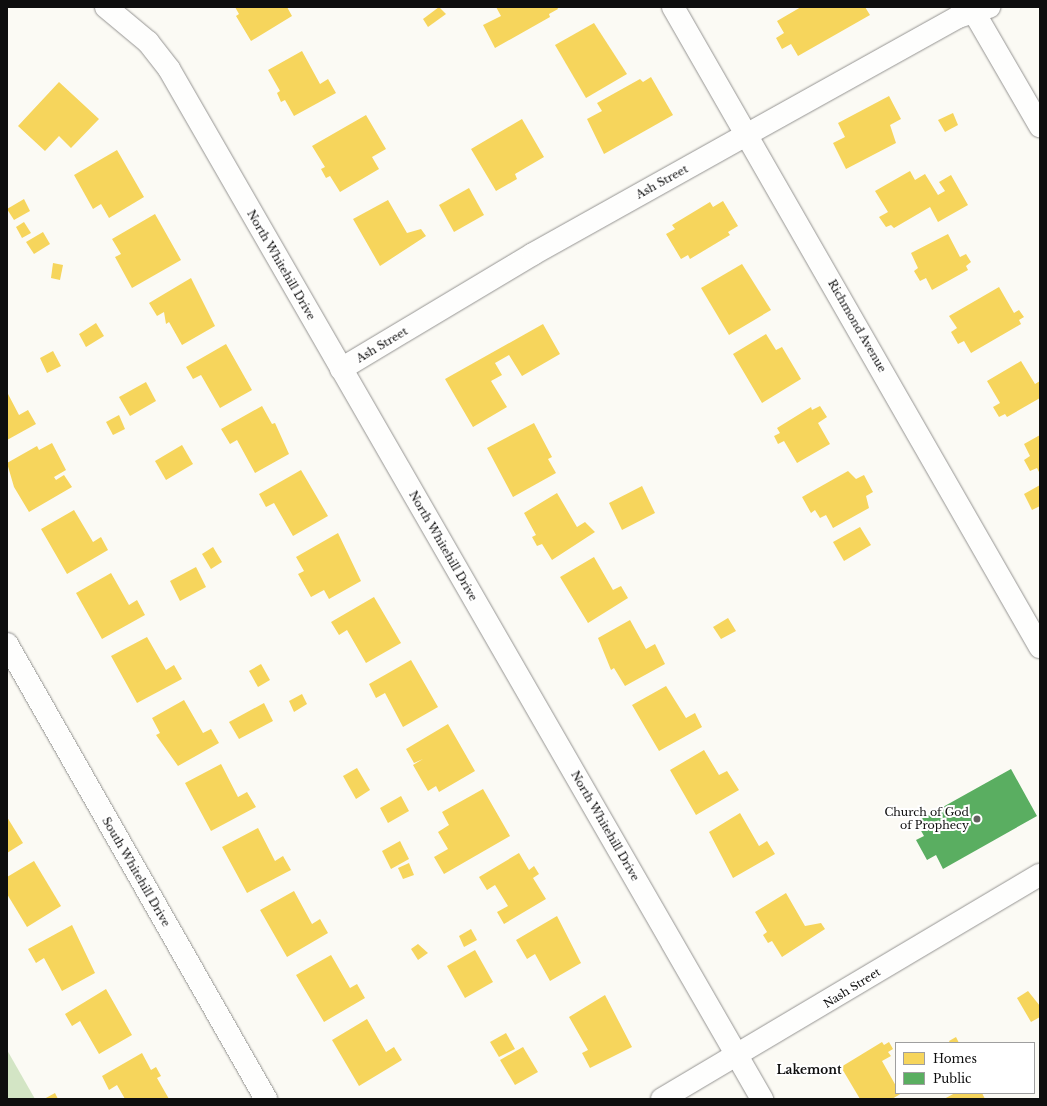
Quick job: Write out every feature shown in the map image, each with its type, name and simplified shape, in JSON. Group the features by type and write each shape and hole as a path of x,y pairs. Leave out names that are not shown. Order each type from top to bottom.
{"street":[{"name":"North Whitehill Drive","path":"106,7 148,42 169,69 762,1099"},
{"name":"Richmond Avenue","path":"673,7 1040,647"},
{"name":"Ash Street","path":"341,369 533,254 978,8"},
{"path":"978,8 1040,126"},
{"name":"South Whitehill Drive","path":"7,644 266,1099"},
{"name":"Nash Street","path":"662,1099 737,1056 1040,874"}],"green space":[{"path":"7,1050 35,1099 7,1099"}],"building: Homes":[{"path":"235,7 287,7 292,16 251,41 236,16 239,14"},
{"path":"439,7 446,14 428,27 423,19"},
{"path":"496,7 557,7 558,9 549,14 550,17 495,48 483,25 501,16"},
{"path":"801,7 865,7 870,15 798,56 791,44 782,49 776,38 784,33 777,21"},
{"path":"594,23 627,74 586,98 555,45"},
{"path":"302,51 320,84 328,79 336,93 294,116 285,100 281,102 277,93 280,91 268,70"},
{"path":"651,77 673,115 604,154 587,119 602,111 597,103 640,79 643,82"},
{"path":"59,82 99,119 71,148 59,136 45,151 18,126"},
{"path":"889,96 901,119 890,125 896,143 846,169 833,143 845,137 838,123"},
{"path":"953,113 958,125 945,132 938,120"},
{"path":"366,115 386,149 372,157 379,169 340,192 330,176 326,178 321,169 325,167 312,146"},
{"path":"522,119 544,157 515,174 517,179 496,191 471,149"},
{"path":"117,150 144,197 109,218 101,204 93,209 74,175"},
{"path":"910,171 915,180 925,174 938,195 945,191 939,182 951,175 968,205 938,222 930,207 894,228 891,225 886,227 879,217 888,212 875,191"},
{"path":"469,188 484,215 454,232 439,205"},
{"path":"24,199 30,211 14,220 7,209"},
{"path":"388,200 407,233 421,229 426,236 380,266 353,219"},
{"path":"723,201 738,226 728,232 730,235 690,259 688,255 681,259 666,234 675,229 672,225 710,202 713,207"},
{"path":"155,214 181,260 132,288 115,257 121,254 112,239"},
{"path":"24,222 31,233 22,238 16,227"},
{"path":"43,232 50,244 34,254 26,242"},
{"path":"948,234 960,257 966,254 971,262 966,266 968,270 932,290 926,278 920,281 914,271 918,268 911,253"},
{"path":"53,263 63,265 60,280 51,278"},
{"path":"742,264 771,310 729,335 701,288"},
{"path":"191,278 215,326 182,345 169,322 166,324 164,312 157,316 149,303"},
{"path":"999,287 1014,313 1019,310 1024,317 1019,320 1021,324 971,353 964,341 958,344 951,332 957,328 949,316"},
{"path":"96,323 104,336 86,347 79,334"},
{"path":"543,324 560,354 522,376 509,355 495,363 502,375 491,381 507,407 473,427 445,379"},
{"path":"766,334 776,350 782,347 801,379 762,403 733,354"},
{"path":"226,344 252,390 220,408 201,375 193,379 186,367"},
{"path":"53,351 61,366 47,373 40,358"},
{"path":"1021,361 1035,384 1040,381 1040,398 1007,417 1005,414 999,417 993,407 1000,403 987,381"},
{"path":"146,382 156,401 130,416 119,397"},
{"path":"7,392 19,415 28,410 36,424 7,440"},
{"path":"262,406 272,424 275,423 289,454 255,473 237,440 230,444 221,429"},
{"path":"820,406 827,417 818,423 830,444 797,463 784,441 778,444 774,436 780,433 777,428 811,407 812,410"},
{"path":"119,415 125,429 113,435 106,422"},
{"path":"534,423 552,457 548,459 556,473 513,497 487,448"},
{"path":"1040,435 1040,474 1037,468 1030,471 1024,460 1030,456 1024,444"},
{"path":"52,443 66,470 54,477 56,480 64,475 72,487 29,512 14,487 7,463 37,446 39,450"},
{"path":"182,445 193,464 166,480 155,461"},
{"path":"301,470 328,516 293,536 274,503 266,507 259,494"},
{"path":"848,471 856,479 864,475 873,492 866,496 869,508 833,528 826,515 820,518 815,510 811,513 802,497"},
{"path":"1040,485 1040,506 1032,510 1024,494"},
{"path":"642,486 655,513 622,530 609,503"},
{"path":"557,493 577,527 585,522 595,532 552,560 542,544 537,546 532,537 536,535 524,513"},
{"path":"74,510 93,542 101,537 108,550 67,574 41,529"},
{"path":"860,527 871,545 844,561 833,542"},
{"path":"338,533 361,581 329,599 324,590 311,597 298,574 304,571 296,557"},
{"path":"213,547 222,562 211,569 202,554"},
{"path":"594,557 613,590 621,586 628,598 588,623 560,577"},
{"path":"196,567 206,587 180,601 170,581"},
{"path":"111,573 129,605 137,600 145,615 102,639 76,593"},
{"path":"374,597 401,643 366,663 347,630 339,635 331,622"},
{"path":"728,618 736,631 721,639 713,627"},
{"path":"630,620 646,649 655,644 665,664 625,686 614,668 611,670 598,638"},
{"path":"147,637 166,670 174,665 182,679 137,703 111,656"},
{"path":"411,660 438,707 403,727 385,693 376,698 369,684"},
{"path":"261,664 270,680 258,687 249,671"},
{"path":"666,686 686,718 695,713 702,727 659,751 632,705"},
{"path":"302,694 307,704 294,712 289,701"},
{"path":"184,700 203,733 211,729 219,743 178,766 156,735 160,733 152,718"},
{"path":"264,703 273,721 239,739 229,722"},
{"path":"448,724 475,771 439,792 436,786 428,791 413,765 423,759 414,763 406,749"},
{"path":"704,750 719,775 727,771 739,790 696,815 670,770"},
{"path":"221,764 238,797 247,792 256,807 211,831 185,783"},
{"path":"357,768 370,790 356,799 343,776"},
{"path":"483,789 510,836 444,874 434,857 448,849 438,832 449,825 442,812"},
{"path":"401,796 409,811 388,823 380,808"},
{"path":"740,813 759,846 767,841 775,854 733,878 709,832"},
{"path":"7,817 23,843 7,853"},
{"path":"258,828 275,861 283,856 291,870 247,893 222,847"},
{"path":"400,841 409,859 391,869 382,851"},
{"path":"519,853 529,870 534,866 539,874 533,878 546,899 504,924 497,912 508,906 495,885 487,890 479,877"},
{"path":"34,861 61,906 27,927 7,894 7,877"},
{"path":"409,863 414,875 403,879 398,868"},
{"path":"294,891 312,924 320,919 328,933 287,957 260,910"},
{"path":"786,893 805,926 821,923 825,929 782,957 772,941 768,943 763,935 767,932 755,912"},
{"path":"557,916 581,963 550,981 535,954 527,959 516,940"},
{"path":"72,925 95,973 62,991 44,958 36,963 28,949"},
{"path":"471,929 477,940 464,947 459,936"},
{"path":"418,944 428,953 418,960 411,949"},
{"path":"475,950 493,982 465,998 447,966"},
{"path":"331,955 350,988 357,984 365,998 324,1022 296,975"},
{"path":"106,989 132,1035 99,1054 80,1021 72,1026 65,1014"},
{"path":"1028,991 1040,1006 1040,1017 1031,1022 1017,998"},
{"path":"605,995 632,1047 590,1068 582,1053 588,1050 569,1017"},
{"path":"367,1019 386,1052 394,1047 402,1060 359,1086 332,1040"},
{"path":"506,1033 515,1049 499,1057 490,1042"},
{"path":"956,1037 958,1042 950,1042"},
{"path":"882,1042 884,1045 889,1042 893,1049 888,1052 891,1056 882,1061 895,1084 895,1094 900,1094 892,1099 860,1099 841,1067"},
{"path":"523,1047 538,1072 515,1085 500,1060"},
{"path":"142,1053 151,1070 156,1067 161,1076 157,1078 169,1099 125,1099 117,1085 109,1090 102,1076"},
{"path":"55,1093 58,1099 44,1099"},
{"path":"953,1094 982,1094 985,1099 944,1099"}],"building: Public":[{"name":"Church of God of Prophecy","path":"1011,769 1037,816 943,869 936,855 927,860 916,840 924,836 916,822"}],"place":[{"name":"Church of God of Prophecy","path":"977,819"}],"district":[{"name":"Lakemont","path":"809,1070"}]}
